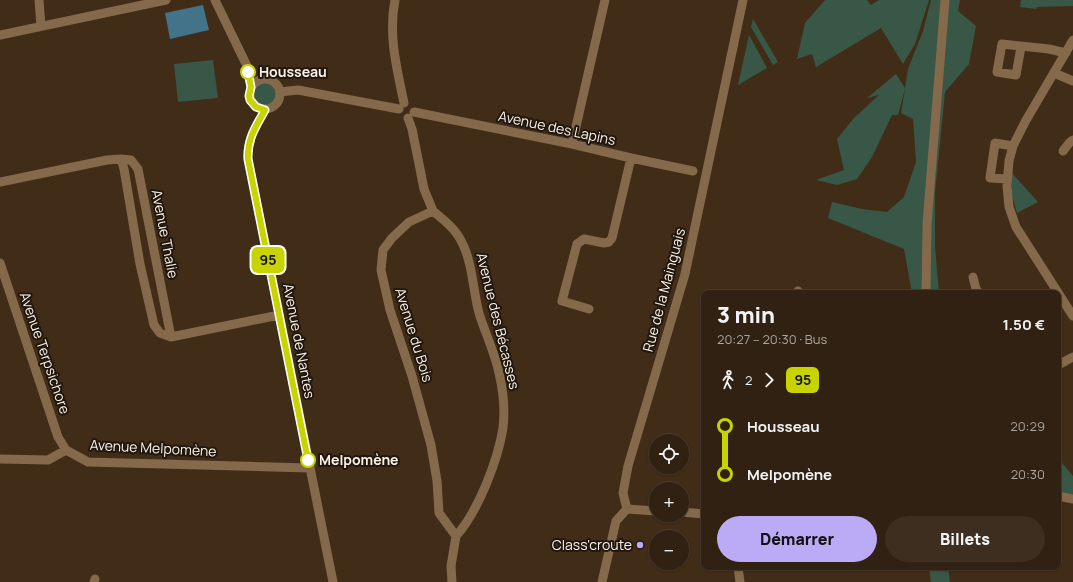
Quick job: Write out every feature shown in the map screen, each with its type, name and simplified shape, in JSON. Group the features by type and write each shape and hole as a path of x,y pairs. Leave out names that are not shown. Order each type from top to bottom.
{"street":[{"path":"39,0 41,26"},
{"path":"0,35 166,0"},
{"path":"215,0 246,66 251,87 249,96 253,104 256,107 265,110 275,106 278,102 280,92 278,86 275,82 265,78 246,66"},
{"path":"395,0 393,46 402,106 401,116 411,115"},
{"path":"572,144 604,0"},
{"name":"Rue de la Mainguais","path":"627,509 623,493 630,458 685,274 744,0"},
{"path":"926,290 926,224 945,0"},
{"path":"1054,290 1016,227 1007,194 1007,179 1013,146 1025,122 1073,40"},
{"path":"1020,47 1049,49 1066,53"},
{"path":"1054,73 1073,81"},
{"path":"251,87 257,80 265,78"},
{"path":"280,92 298,90 402,106 412,105 412,129 424,189 433,211"},
{"name":"Avenue de Nantes","path":"265,110 250,138 247,151 248,159 333,582"},
{"name":"Avenue des Lapins","path":"411,115 572,144 693,171"},
{"path":"1063,152 1073,140"},
{"path":"1007,179 990,178 994,143 1013,146"},
{"path":"589,309 562,301 577,244 584,239 604,243 609,242 612,238 631,158"},
{"path":"0,182 107,160 121,159 140,264 154,325 160,333 171,337 279,315"},
{"name":"Avenue Thalie","path":"121,159 131,160 138,169 171,337"},
{"name":"Avenue du Bois","path":"433,211 409,222 392,238 383,250 381,270 390,310 412,376 431,445 437,481 439,513 456,536"},
{"name":"Avenue des Bécasses","path":"433,211 456,234 466,251 478,311 499,373 503,407 503,427 494,463 476,505 462,530 456,536"},
{"name":"Avenue Terpsichore","path":"0,264 58,437 66,450"},
{"path":"973,277 976,290"},
{"path":"1061,300 1073,316"},
{"path":"1061,363 1073,357"},
{"path":"0,459 48,460 66,450"},
{"name":"Avenue Melpomène","path":"66,450 88,462 310,468"},
{"path":"1061,497 1073,499"},
{"path":"602,582 616,521 627,509 649,511"},
{"path":"689,513 701,514"},
{"path":"452,582 451,566 456,536"},
{"path":"738,570 740,582"}],"green space":[{"path":"825,0 867,0 871,5 879,0 929,0 915,44 903,64 881,28 816,67 812,54 797,59 805,23"},
{"path":"931,0 960,0 958,11 976,26 969,64 945,92 935,193 935,246 939,290 911,290 904,249 828,218 832,202 862,209 887,212 904,197 916,162 913,119 901,113 905,89 898,115 892,115 872,157 857,179 837,185 816,180 844,170 837,139 854,118 879,95 867,98 896,74 905,88 908,69 923,31"},
{"path":"1021,0 1073,0 1073,6 1037,7 1036,9 1020,7"},
{"path":"753,19 778,62 773,65 751,27"},
{"path":"749,35 767,68 738,85"},
{"path":"213,60 218,98 178,102 174,64"},
{"path":"265,81 274,85 278,94 274,103 265,107 256,103 252,94 256,85"},
{"path":"1012,173 1038,202 1017,213 1012,196"},
{"path":"1061,462 1073,476 1073,495 1061,493"},
{"path":"929,570 948,570 950,582 931,582"}],"water":[{"path":"203,5 209,30 170,39 165,13"}],"bus line":[{"name":"95","path":"248,72 251,84 249,96 250,100 256,107 265,110 250,138 247,151 248,159 308,460"}],"place":[{"name":"Housseau","path":"248,72"},
{"name":"Melpomène","path":"308,460"},
{"name":"Class'croute","path":"640,545"}]}
